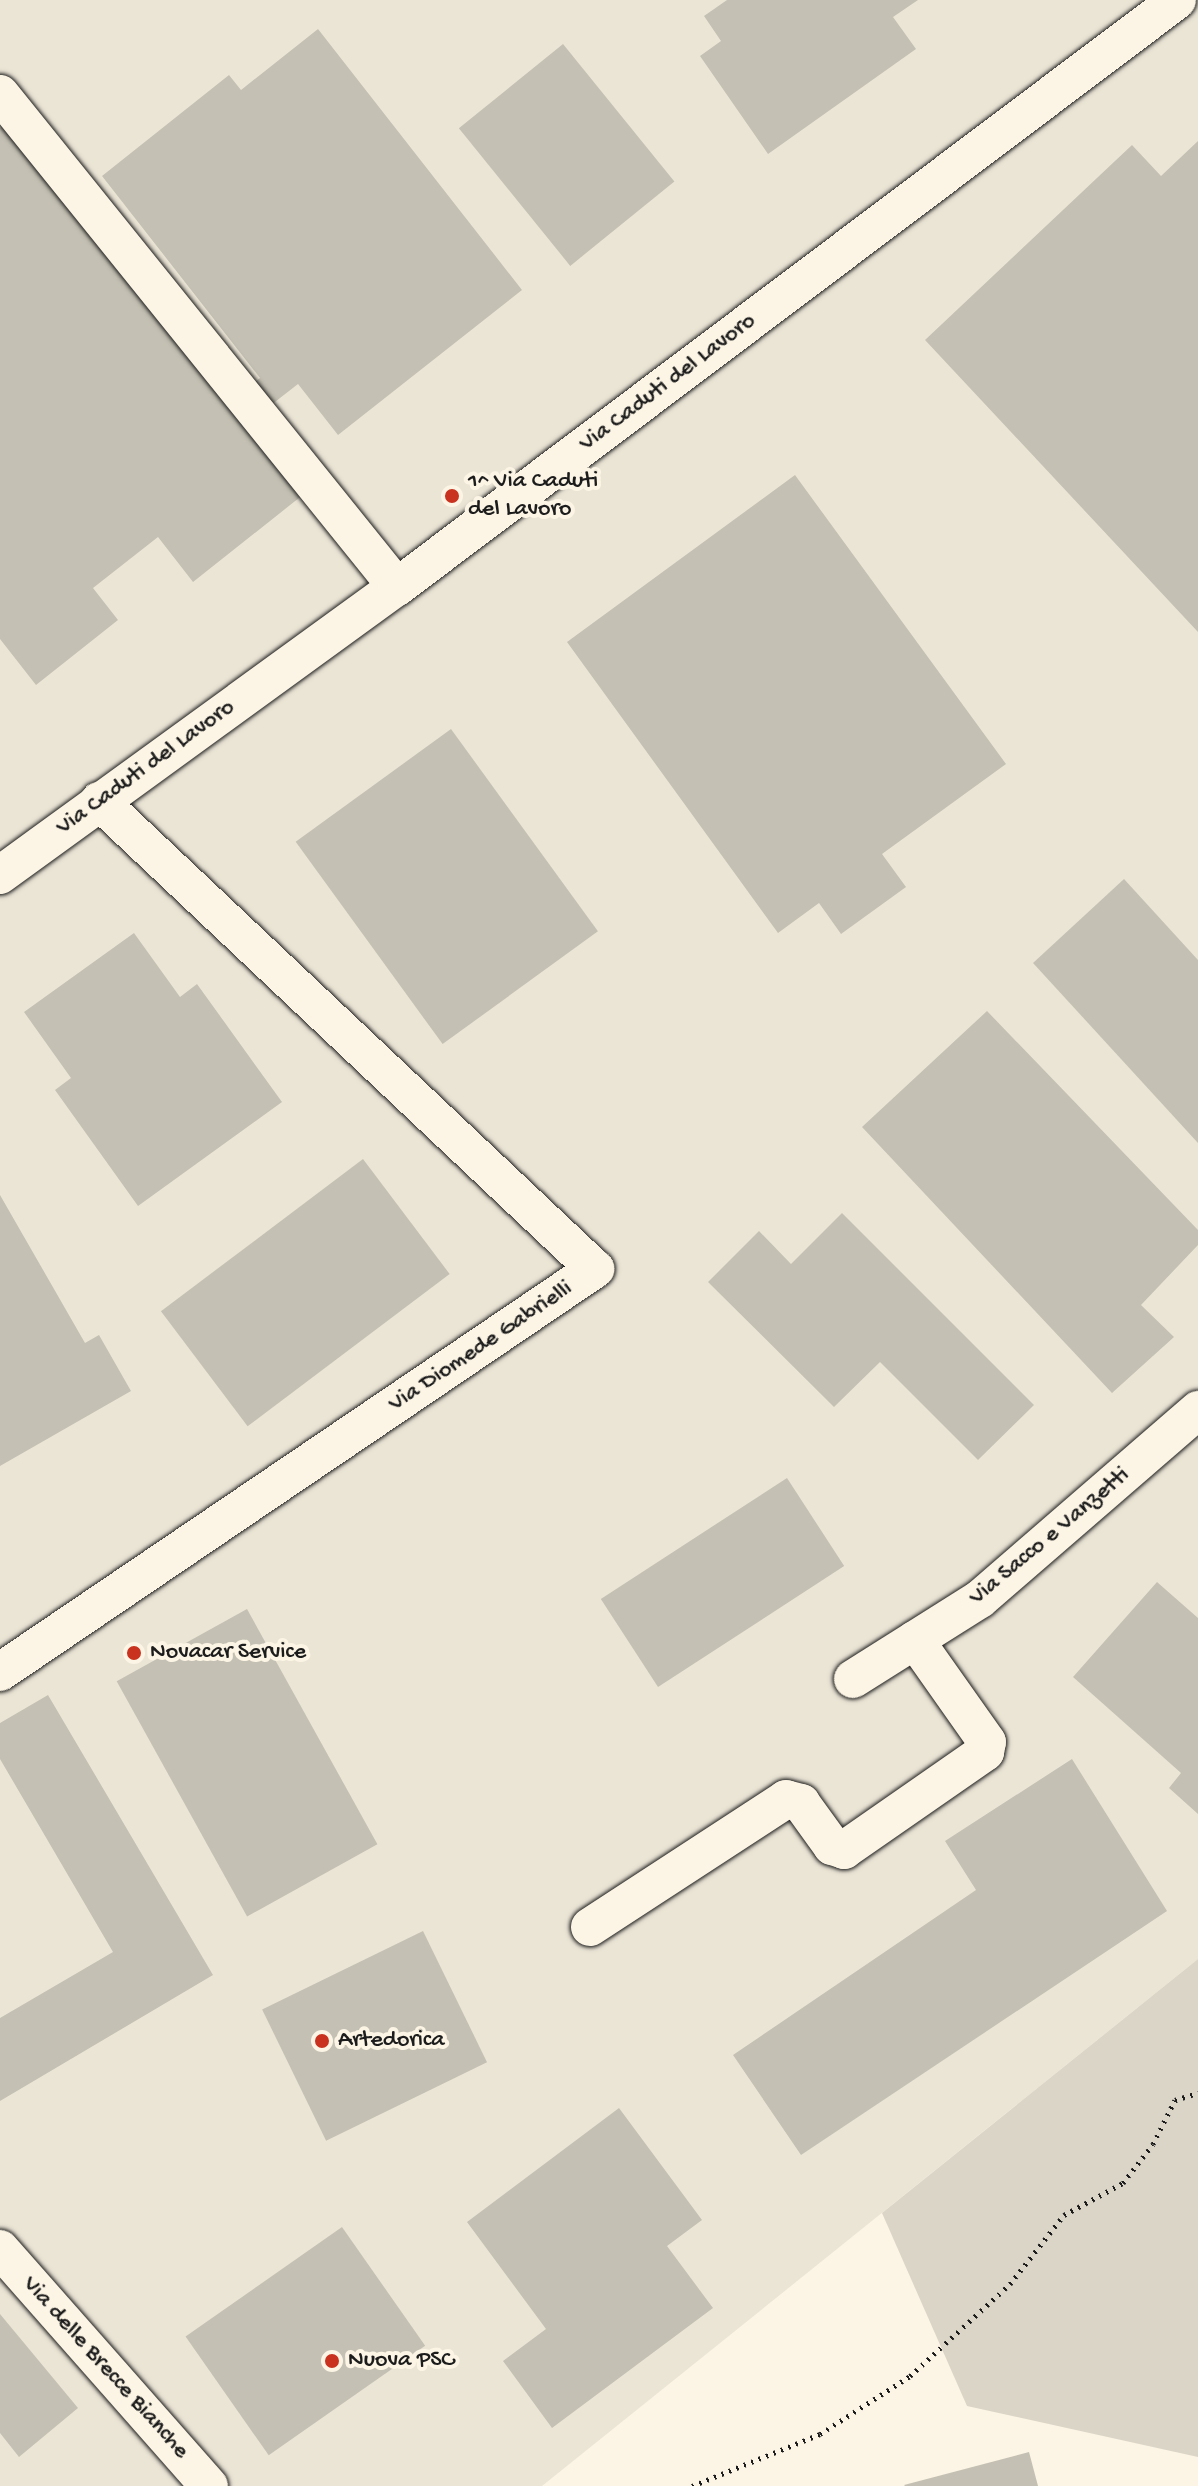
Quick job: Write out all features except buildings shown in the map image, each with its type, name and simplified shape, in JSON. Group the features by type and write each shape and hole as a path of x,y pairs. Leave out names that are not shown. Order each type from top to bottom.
{"street":[{"name":"Via Caduti del Lavoro","path":"0,875 397,587 1177,0"},
{"path":"0,94 397,587"},
{"name":"Via Diomede Gabrielli","path":"0,1672 595,1269 99,801"},
{"name":"Via Sacco e Vanzetti","path":"853,1679 980,1599 1198,1410"},
{"path":"590,1927 786,1799 801,1803 832,1846 844,1850 985,1752 987,1742 915,1640"},
{"name":"Via delle Brecce Bianche","path":"0,2249 209,2486"}],"path":[{"path":"692,2486 820,2434 910,2376 1010,2284 1064,2215 1123,2183 1153,2144 1175,2100 1198,2093"}],"shaded area":[{"path":"0,0 1198,0 1198,1959 542,2486 0,2486"},
{"path":"1198,1959 1198,2457 967,2406 882,2213"}],"place":[{"name":"1^ Via Caduti del Lavoro","path":"452,496"},
{"name":"Novacar Service","path":"134,1653"},
{"name":"Artedorica","path":"322,2041"},
{"name":"Nuova PSC","path":"332,2361"}]}
